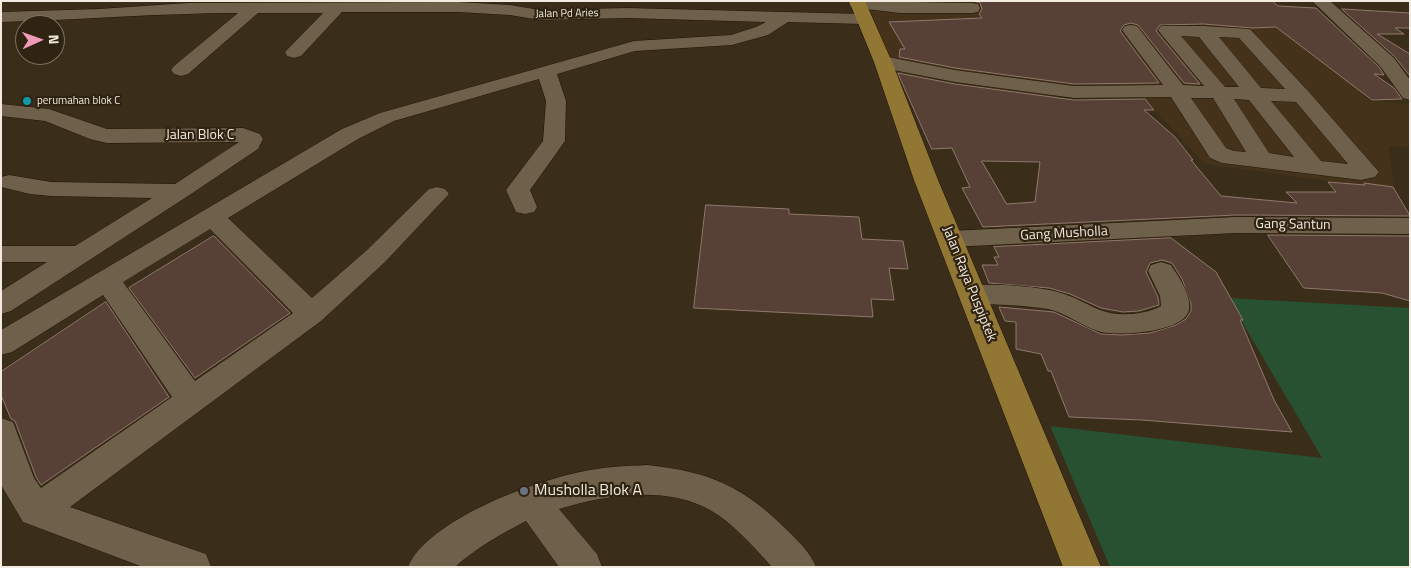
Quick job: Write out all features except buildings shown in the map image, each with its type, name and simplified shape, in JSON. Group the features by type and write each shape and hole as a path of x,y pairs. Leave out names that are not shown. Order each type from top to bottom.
{"main road":[{"name":"Jalan Raya Puspiptek","path":"859,8 883,62 950,239 1082,567"}],"street":[{"path":"1320,1 1388,63 1398,80 1410,94"},
{"name":"Jalan Pd Aries","path":"1,17 255,7 338,8 382,5 495,9 540,15 613,13 656,8 784,17 859,8 972,8"},
{"path":"182,70 255,7"},
{"path":"294,52 338,8"},
{"path":"1,344 368,125 406,111 634,46 716,41 747,37 773,26 784,17"},
{"path":"1131,30 1177,91 1218,154 1230,158 1264,160 1361,173 1367,172 1302,96 1244,33 1166,30 1219,92 1264,160"},
{"path":"1204,31 1256,93 1313,166"},
{"path":"883,62 955,76 1065,91 1177,91 1302,96"},
{"path":"525,207 518,190 554,141 556,101 547,72"},
{"name":"Jalan Blok C","path":"1,110 41,113 107,136 243,135 252,139 250,144 180,191 77,254 1,304"},
{"path":"9,182 52,190 180,191"},
{"path":"36,511 311,314 396,237 437,194"},
{"path":"212,217 311,314"},
{"name":"Gang Santun","path":"1177,227 1274,224 1410,226"},
{"name":"Gang Musholla","path":"950,239 1177,227"},
{"path":"1,254 77,254"},
{"path":"972,294 1052,300 1065,304 1094,319 1136,324 1168,315 1176,310 1174,296 1161,271"},
{"path":"108,281 192,401"},
{"path":"1,431 19,485 36,511 192,567"},
{"path":"427,567 456,542 499,516 533,501 621,480 674,482 712,493 750,517 797,567"},
{"path":"533,501 556,534 583,567"}],"shaded area":[{"path":"861,1 1236,1 1271,28 1292,29 1370,101 1410,104 1410,147 1389,146 1394,190 1204,164 1144,97 1037,96 891,71"}],"green space":[{"path":"1228,298 1410,308 1410,567 1110,567 1050,426 1322,458"}],"place":[{"name":"perumahan blok C","path":"27,101"},
{"name":"Musholla Blok A","path":"524,491"}]}
